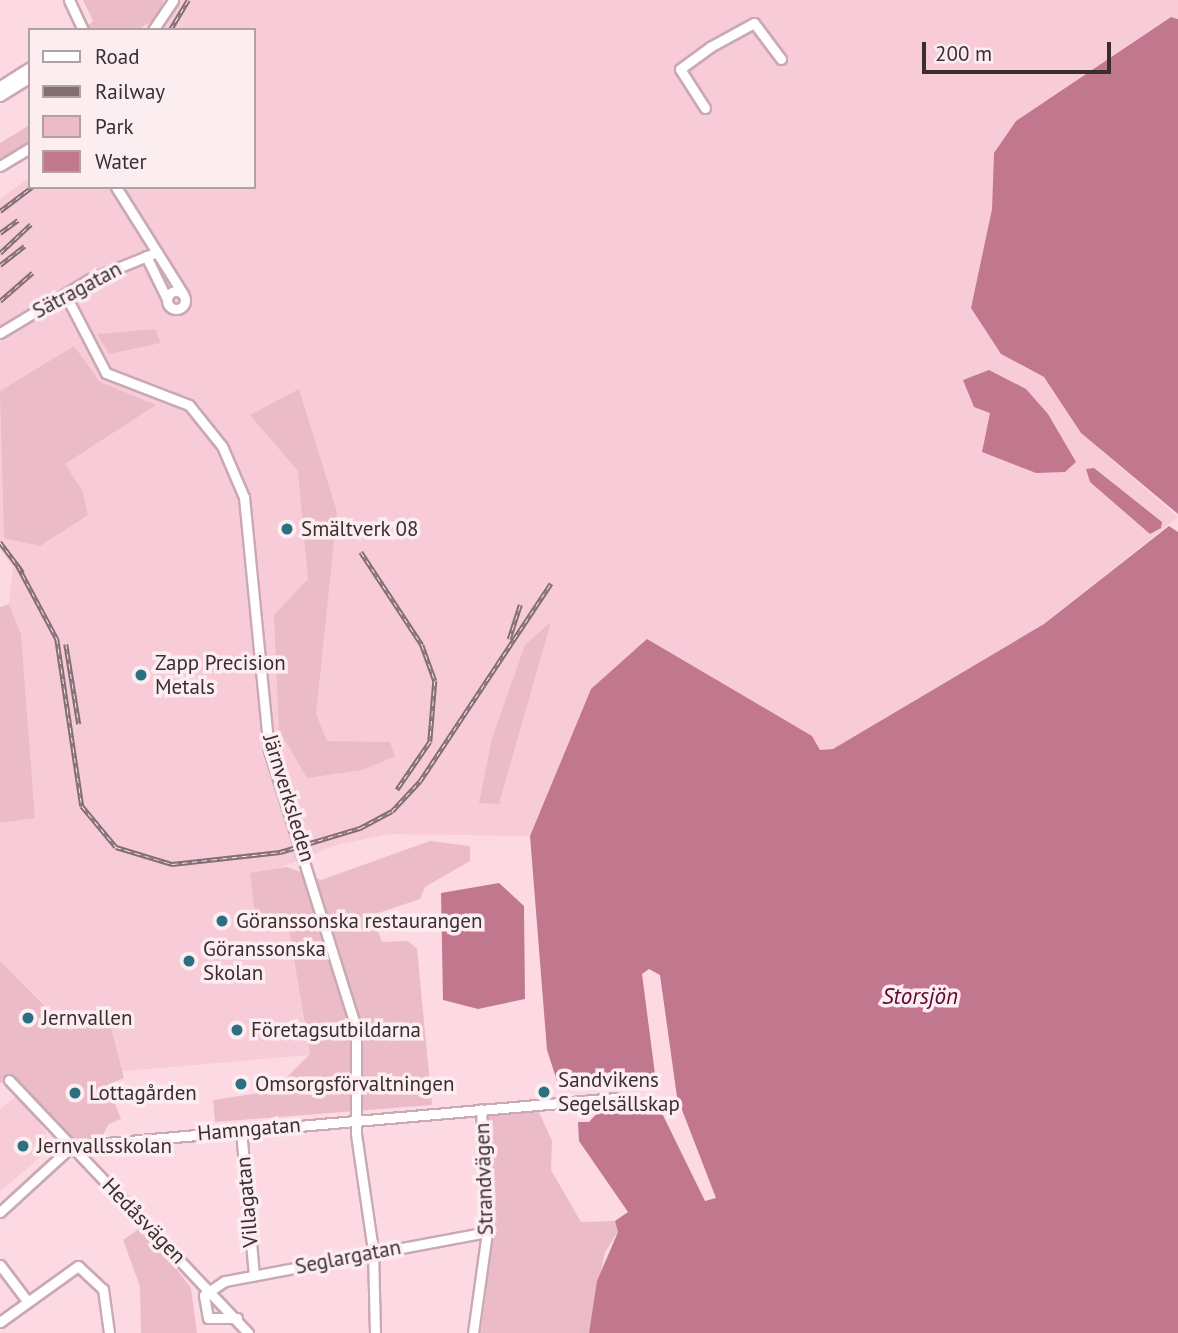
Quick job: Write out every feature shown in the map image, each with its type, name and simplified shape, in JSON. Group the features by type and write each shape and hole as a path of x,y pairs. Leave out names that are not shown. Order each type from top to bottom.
{"street":[{"path":"69,0 82,28"},
{"path":"153,28 173,0"},
{"path":"705,108 680,69 710,47 754,23 781,59"},
{"path":"0,86 28,68"},
{"path":"0,96 28,78"},
{"path":"0,166 28,149"},
{"path":"119,191 183,294"},
{"name":"Sätragatan","path":"0,333 65,294 157,252"},
{"path":"146,256 167,299 177,309 183,294"},
{"path":"167,299 174,291 183,294"},
{"name":"Järnverksleden","path":"65,294 106,373 189,405 221,445 244,497 269,750 351,1002 357,1067 355,1119 373,1251 375,1333"},
{"name":"Hedåsvägen","path":"9,1080 210,1289 248,1333"},
{"name":"Hamngatan","path":"72,1146 616,1098"},
{"name":"Strandvägen","path":"473,1333 487,1232 481,1109"},
{"name":"Villagatan","path":"241,1130 254,1275"},
{"path":"0,1212 72,1146"},
{"name":"Seglargatan","path":"210,1289 254,1275 487,1232"},
{"path":"0,1265 28,1302"},
{"path":"0,1322 66,1270 82,1267 106,1295 109,1333"},
{"path":"210,1289 204,1295 208,1318 237,1318"}],"shaded area":[{"path":"180,0 1178,0 1178,19 1171,17 1016,121 994,153 992,209 971,308 1023,367 1044,377 1081,433 1178,517 1044,624 833,749 820,750 812,736 760,706 591,689 530,836 389,834 333,846 278,869 310,1055 114,1072 0,961 0,823 35,817 21,634 9,604 13,567 0,550 0,199 28,178 28,189 256,189 256,28 162,28"},
{"name":"Jernvallsskolan","path":"17,1095 46,1132 47,1151 0,1192 0,1109"}],"green space":[{"path":"83,0 164,0 155,20 141,28 85,28 93,21"},
{"path":"28,126 28,145 0,162 0,143"},
{"path":"155,329 161,343 109,354 97,334"},
{"path":"74,346 100,382 156,405 65,464 83,492 88,515 40,546 4,538 0,391"},
{"path":"299,389 337,512 316,714 327,741 390,742 395,756 363,770 307,778 279,730 274,615 308,579 298,471 250,415"},
{"path":"9,604 21,634 35,818 0,823 0,607"},
{"path":"551,622 499,804 479,803 492,738 525,645"},
{"path":"430,841 470,846 470,861 425,887 420,899 372,915 382,942 408,941 417,949 432,1105 215,1122 213,1100 273,1091 310,1054 288,925 257,930 250,873 287,867 321,880"},
{"path":"0,961 69,1030 109,1020 124,1078 108,1085 121,1119 109,1124 99,1142 72,1146 9,1080 0,1083"},
{"path":"539,1112 552,1141 551,1170 581,1222 615,1221 618,1232 605,1252 589,1333 481,1333 495,1220 488,1114"},
{"path":"143,1226 191,1288 197,1333 141,1333 140,1286 123,1240"}],"water":[{"path":"1171,17 1178,19 1178,514 1081,433 1044,377 1001,354 971,308 992,209 994,153 1016,121"},
{"path":"989,370 1026,389 1048,414 1076,462 1065,472 1036,473 982,452 990,413 974,407 963,380"},
{"path":"1094,468 1162,522 1161,528 1150,534 1090,482 1086,469"},
{"name":"Storsjön","path":"1169,526 1178,532 1178,1333 589,1333 597,1281 618,1232 615,1221 628,1212 579,1141 578,1122 589,1122 600,1110 658,1105 705,1201 716,1198 677,1097 660,975 649,969 642,974 655,1074 558,1084 547,1050 530,836 591,689 647,639 812,736 820,750 833,749 1044,624"},
{"path":"499,883 524,906 525,999 478,1009 443,1000 441,893"}],"railway":[{"path":"171,28 188,0"},
{"path":"0,211 29,189"},
{"path":"0,233 18,220"},
{"path":"0,253 31,224"},
{"path":"0,265 24,246"},
{"path":"0,301 32,273"},
{"path":"0,542 23,572"},
{"path":"361,552 422,645 435,681 430,742 397,790"},
{"path":"18,566 57,639 82,806 116,847 172,864 280,852 360,828 392,811 420,781 551,583"},
{"path":"509,639 520,605"},
{"path":"66,644 79,724"}],"place":[{"name":"Smältverk 08","path":"287,529"},
{"name":"Zapp Precision Metals","path":"141,675"},
{"name":"Göranssonska restaurangen","path":"222,921"},
{"name":"Göranssonska Skolan","path":"189,961"},
{"name":"Jernvallen","path":"28,1018"},
{"name":"Företagsutbildarna","path":"237,1030"},
{"name":"Omsorgsförvaltningen","path":"241,1084"},
{"name":"Sandvikens Segelsällskap","path":"544,1092"},
{"name":"Lottagården","path":"75,1093"},
{"name":"Jernvallsskolan","path":"23,1146"}]}
